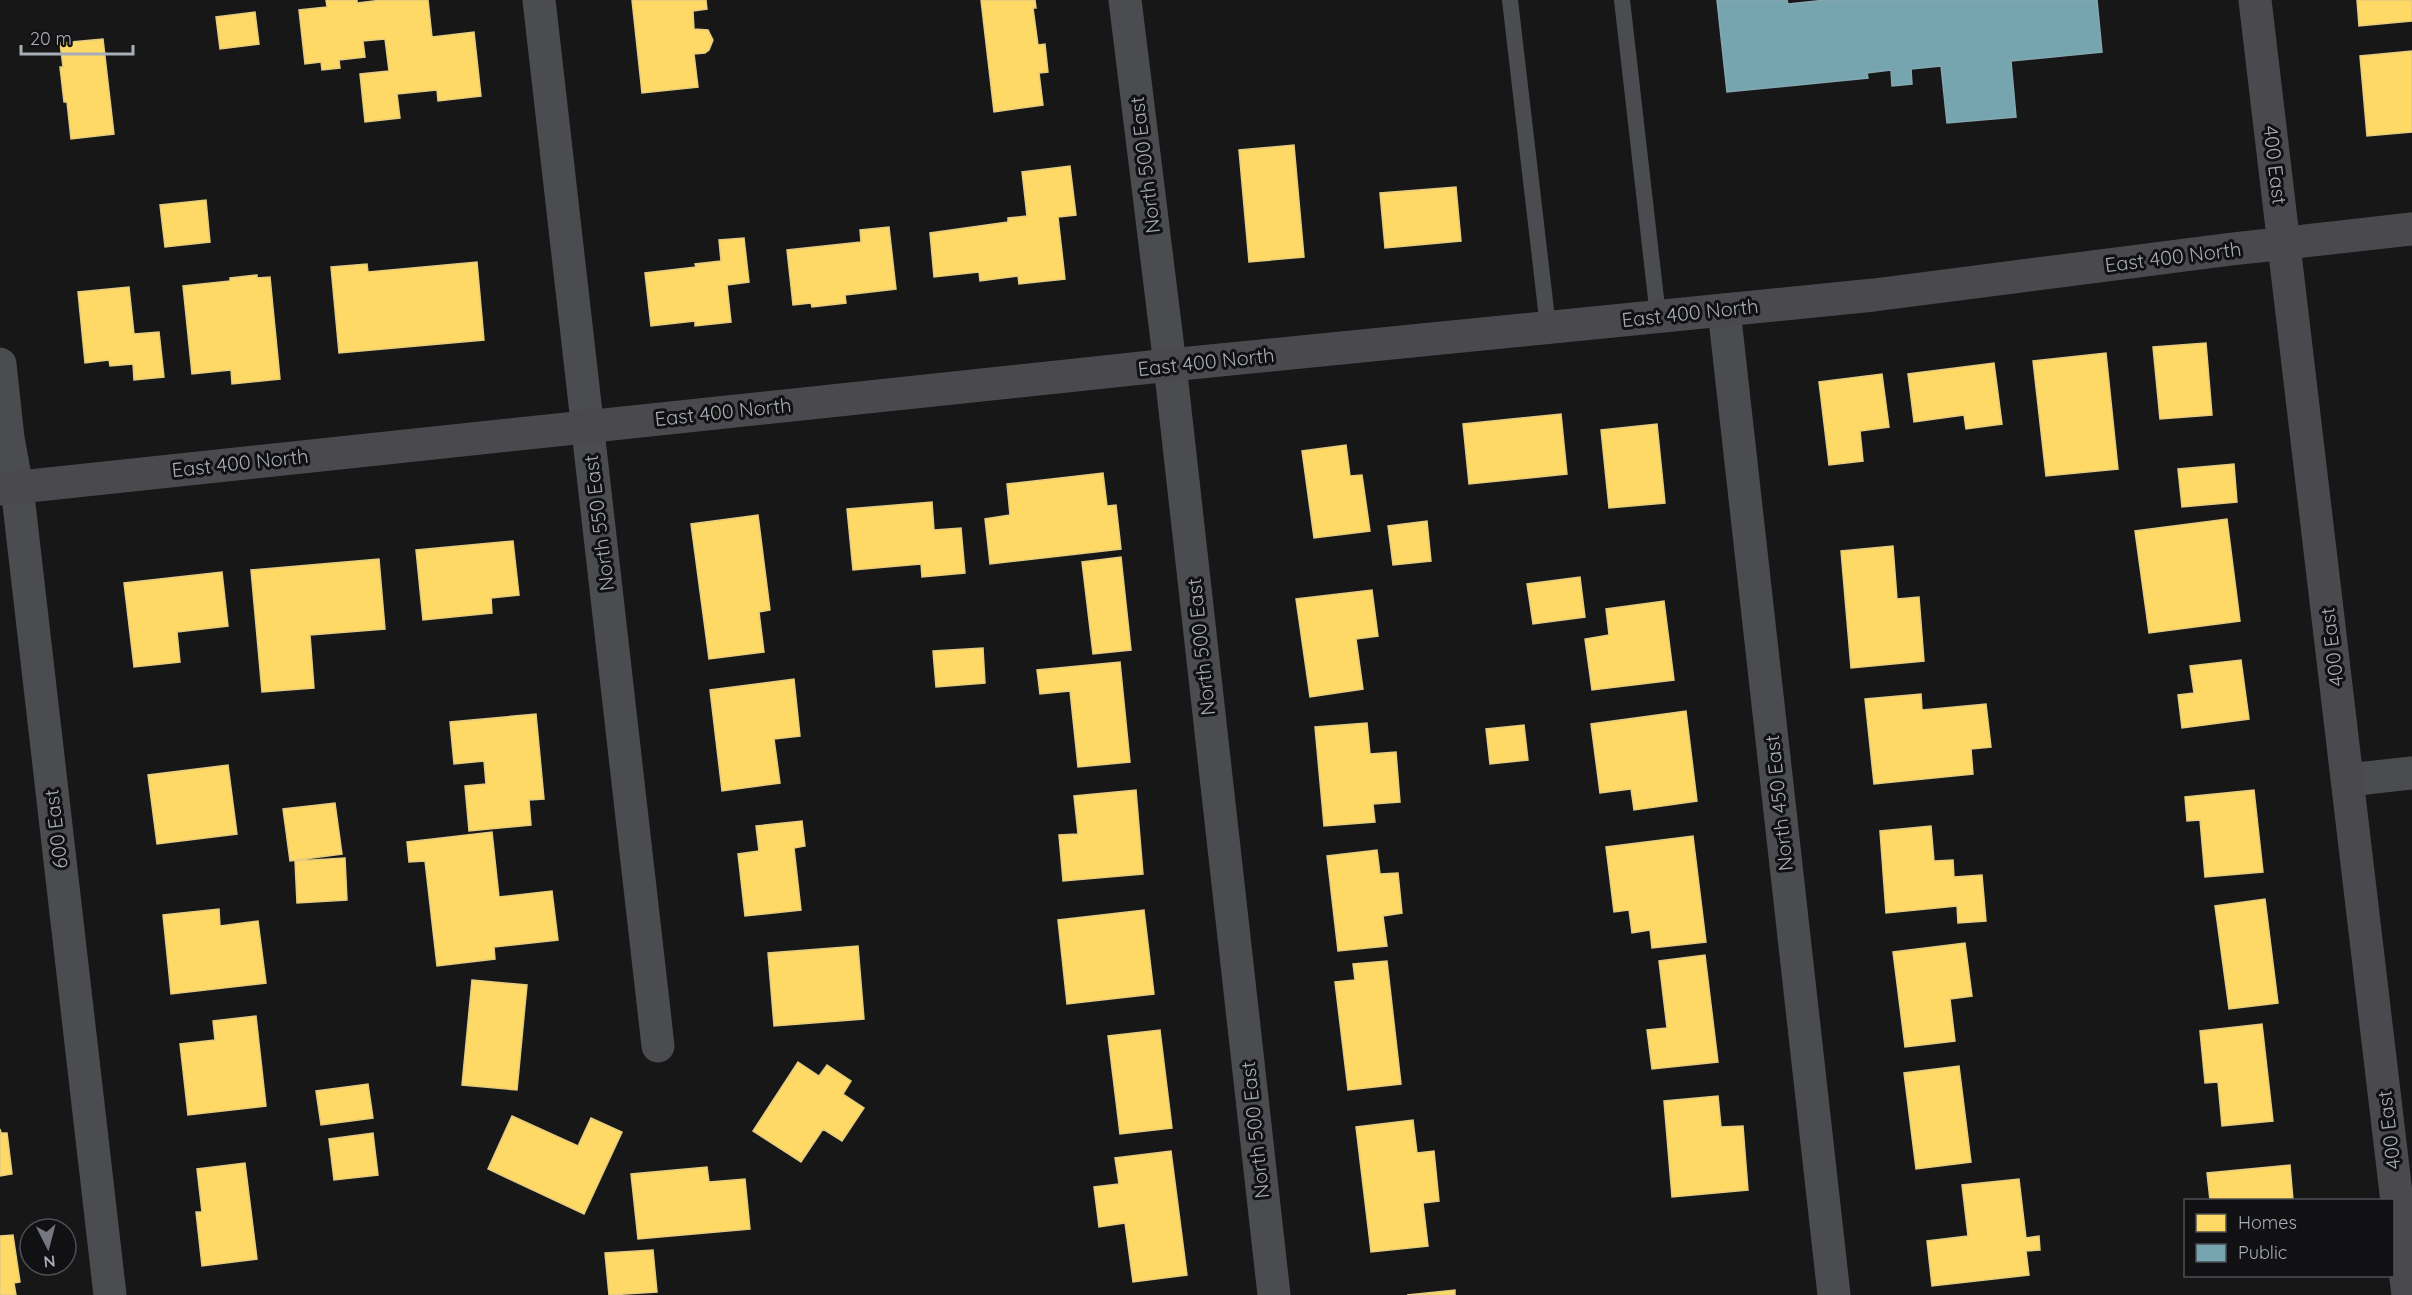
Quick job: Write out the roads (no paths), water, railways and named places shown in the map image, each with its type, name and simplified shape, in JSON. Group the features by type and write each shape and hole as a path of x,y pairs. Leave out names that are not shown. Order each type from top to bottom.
{"main road":[{"name":"400 East","path":"2255,0 2408,1295"},
{"name":"East 400 North","path":"8,488 1170,365 1874,295 2232,249 2412,229"}],"street":[{"name":"North 550 East","path":"539,0 658,1046"},
{"name":"North 500 East","path":"1125,0 1170,365 1274,1295"},
{"name":"North 450 East","path":"1724,310 1834,1295"},
{"name":"600 East","path":"0,364 8,438 8,488 110,1295"},
{"path":"2348,780 2412,773"}],"lane":[{"path":"1509,0 1548,327"},
{"path":"1622,0 1658,316"}]}
